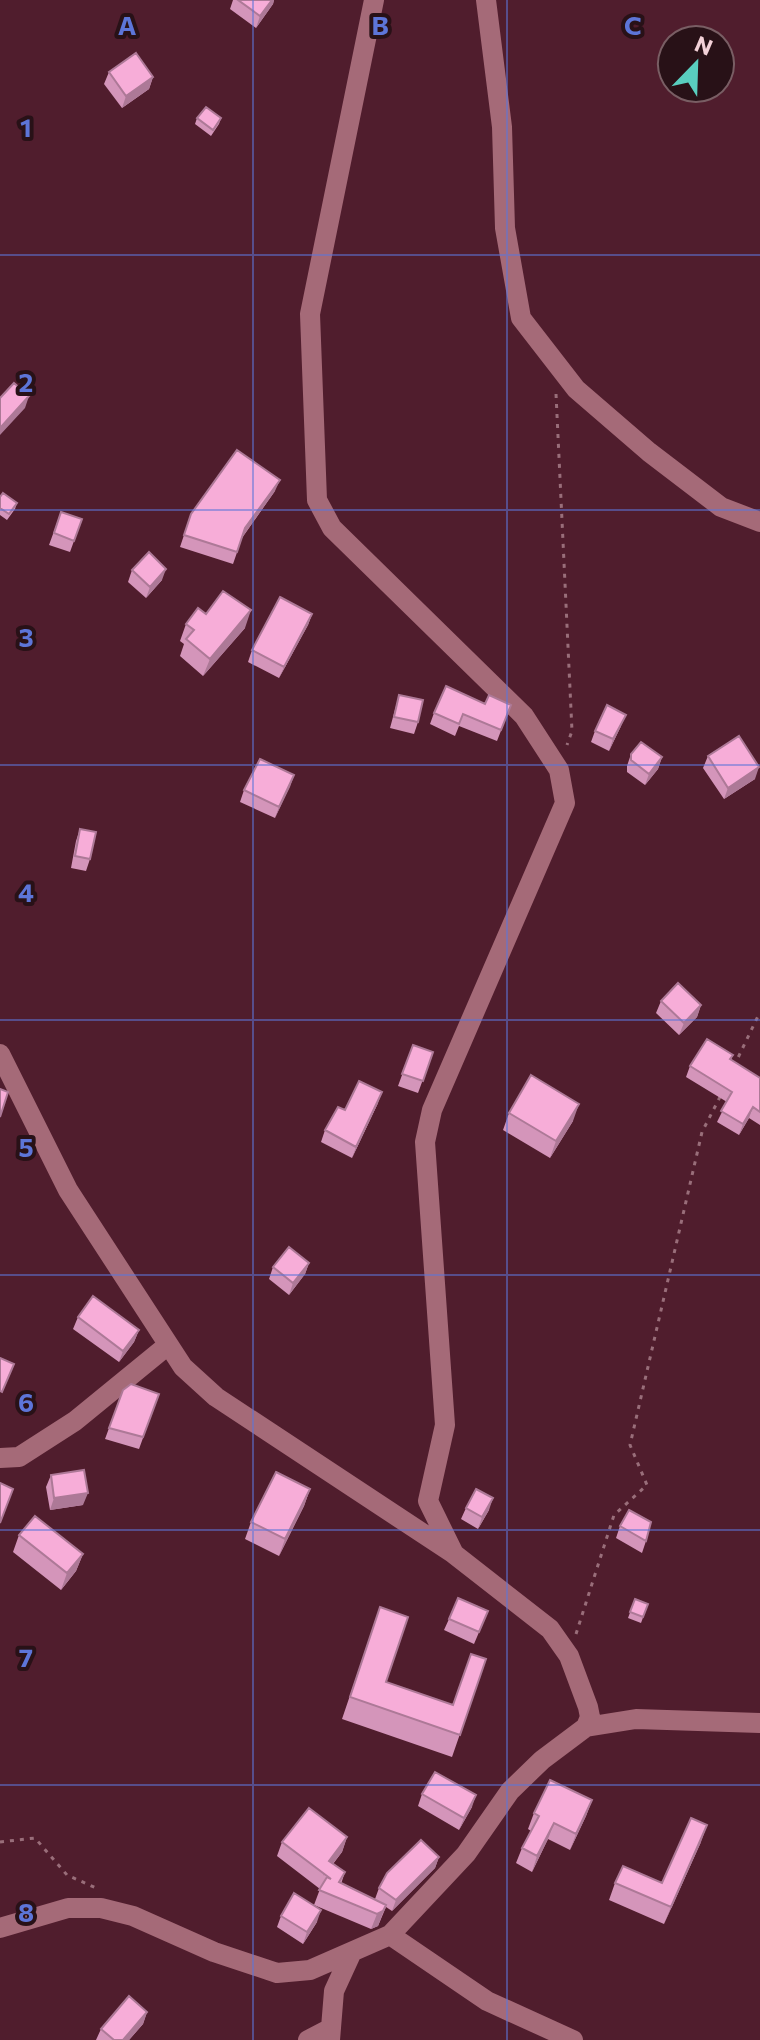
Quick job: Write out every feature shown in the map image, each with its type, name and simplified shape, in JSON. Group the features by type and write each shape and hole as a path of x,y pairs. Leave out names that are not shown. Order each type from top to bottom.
{"street":[{"path":"374,0 310,314 317,500 332,528 524,716 559,770 565,803 432,1110 425,1142 445,1425 428,1501 454,1554"},
{"path":"486,0 502,127 505,228 521,318 576,389 636,441 721,507 760,522"},
{"path":"0,1054 68,1190 183,1367 216,1397 454,1554 550,1629 569,1656 588,1707 590,1717 586,1727"},
{"path":"0,1458 19,1457 75,1421 168,1345"},
{"path":"0,1928 68,1908 112,1911 133,1916 214,1952 277,1973 310,1970 390,1935 466,1854 510,1791 542,1760 586,1727 636,1719 760,1723"},
{"path":"390,1935 487,2001 573,2040"},
{"path":"308,2040 330,2034 334,1991 351,1954"}],"path":[{"path":"556,392 572,731 559,770"},
{"path":"732,1071 760,1012"},
{"path":"569,1656 614,1515 647,1485 630,1445 702,1132 726,1083"},
{"path":"0,1842 35,1838 67,1875 100,1890 112,1911"}],"building":[{"path":"238,0 272,0 260,16"},
{"path":"136,53 153,77 126,96 109,72"},
{"path":"206,107 221,118 213,130 197,118"},
{"path":"14,383 29,396 0,428 0,398"},
{"path":"237,450 280,480 245,528 237,552 184,535 191,514"},
{"path":"3,493 17,503 9,514 0,508"},
{"path":"61,512 82,519 74,541 54,533"},
{"path":"149,552 166,569 150,587 132,570"},
{"path":"223,591 251,610 210,659 186,639 194,630 186,624 198,608 206,614"},
{"path":"280,597 312,614 284,667 252,650"},
{"path":"446,686 485,704 489,695 511,705 501,730 463,714 459,724 434,713"},
{"path":"399,695 423,700 418,722 394,717"},
{"path":"607,705 626,715 613,739 595,731"},
{"path":"739,736 759,767 728,788 708,756"},
{"path":"641,742 662,757 649,774 631,760 631,754"},
{"path":"260,759 294,775 279,807 244,790"},
{"path":"80,829 96,832 90,859 75,856"},
{"path":"678,983 701,1005 684,1023 661,1001"},
{"path":"707,1039 733,1055 730,1059 760,1078 760,1112 753,1107 743,1124 721,1111 732,1092 690,1066"},
{"path":"413,1045 433,1052 423,1081 402,1074"},
{"path":"531,1075 579,1104 556,1141 509,1113"},
{"path":"359,1081 382,1092 356,1147 325,1130 338,1107 345,1110"},
{"path":"0,1089 8,1092 0,1117"},
{"path":"289,1247 309,1263 293,1283 273,1267"},
{"path":"93,1296 139,1330 123,1351 78,1317"},
{"path":"0,1358 14,1364 2,1392 0,1391"},
{"path":"131,1384 159,1394 143,1437 109,1428 123,1390"},
{"path":"84,1470 88,1493 54,1498 51,1475"},
{"path":"276,1472 310,1489 285,1539 251,1522"},
{"path":"0,1483 13,1489 0,1523"},
{"path":"476,1489 493,1498 482,1517 466,1508"},
{"path":"629,1510 651,1522 646,1541 620,1526"},
{"path":"35,1516 83,1554 67,1573 19,1535"},
{"path":"458,1598 488,1611 479,1632 449,1619"},
{"path":"635,1599 648,1604 643,1617 630,1612"},
{"path":"380,1607 408,1617 386,1682 453,1705 471,1654 486,1659 460,1735 350,1697"},
{"path":"435,1772 476,1795 464,1818 422,1794"},
{"path":"550,1780 592,1800 576,1834 554,1823 537,1856 522,1848 539,1816 534,1813"},
{"path":"309,1808 347,1837 329,1861 345,1872 339,1882 386,1905 383,1911 377,1914 319,1890 327,1877 331,1879 282,1842"},
{"path":"691,1818 707,1825 671,1907 615,1883 623,1866 662,1883"},
{"path":"421,1840 439,1857 396,1900 379,1888 387,1873"},
{"path":"294,1893 321,1910 307,1932 281,1916"},
{"path":"129,1996 147,2012 123,2040 114,2040 101,2029"}]}
